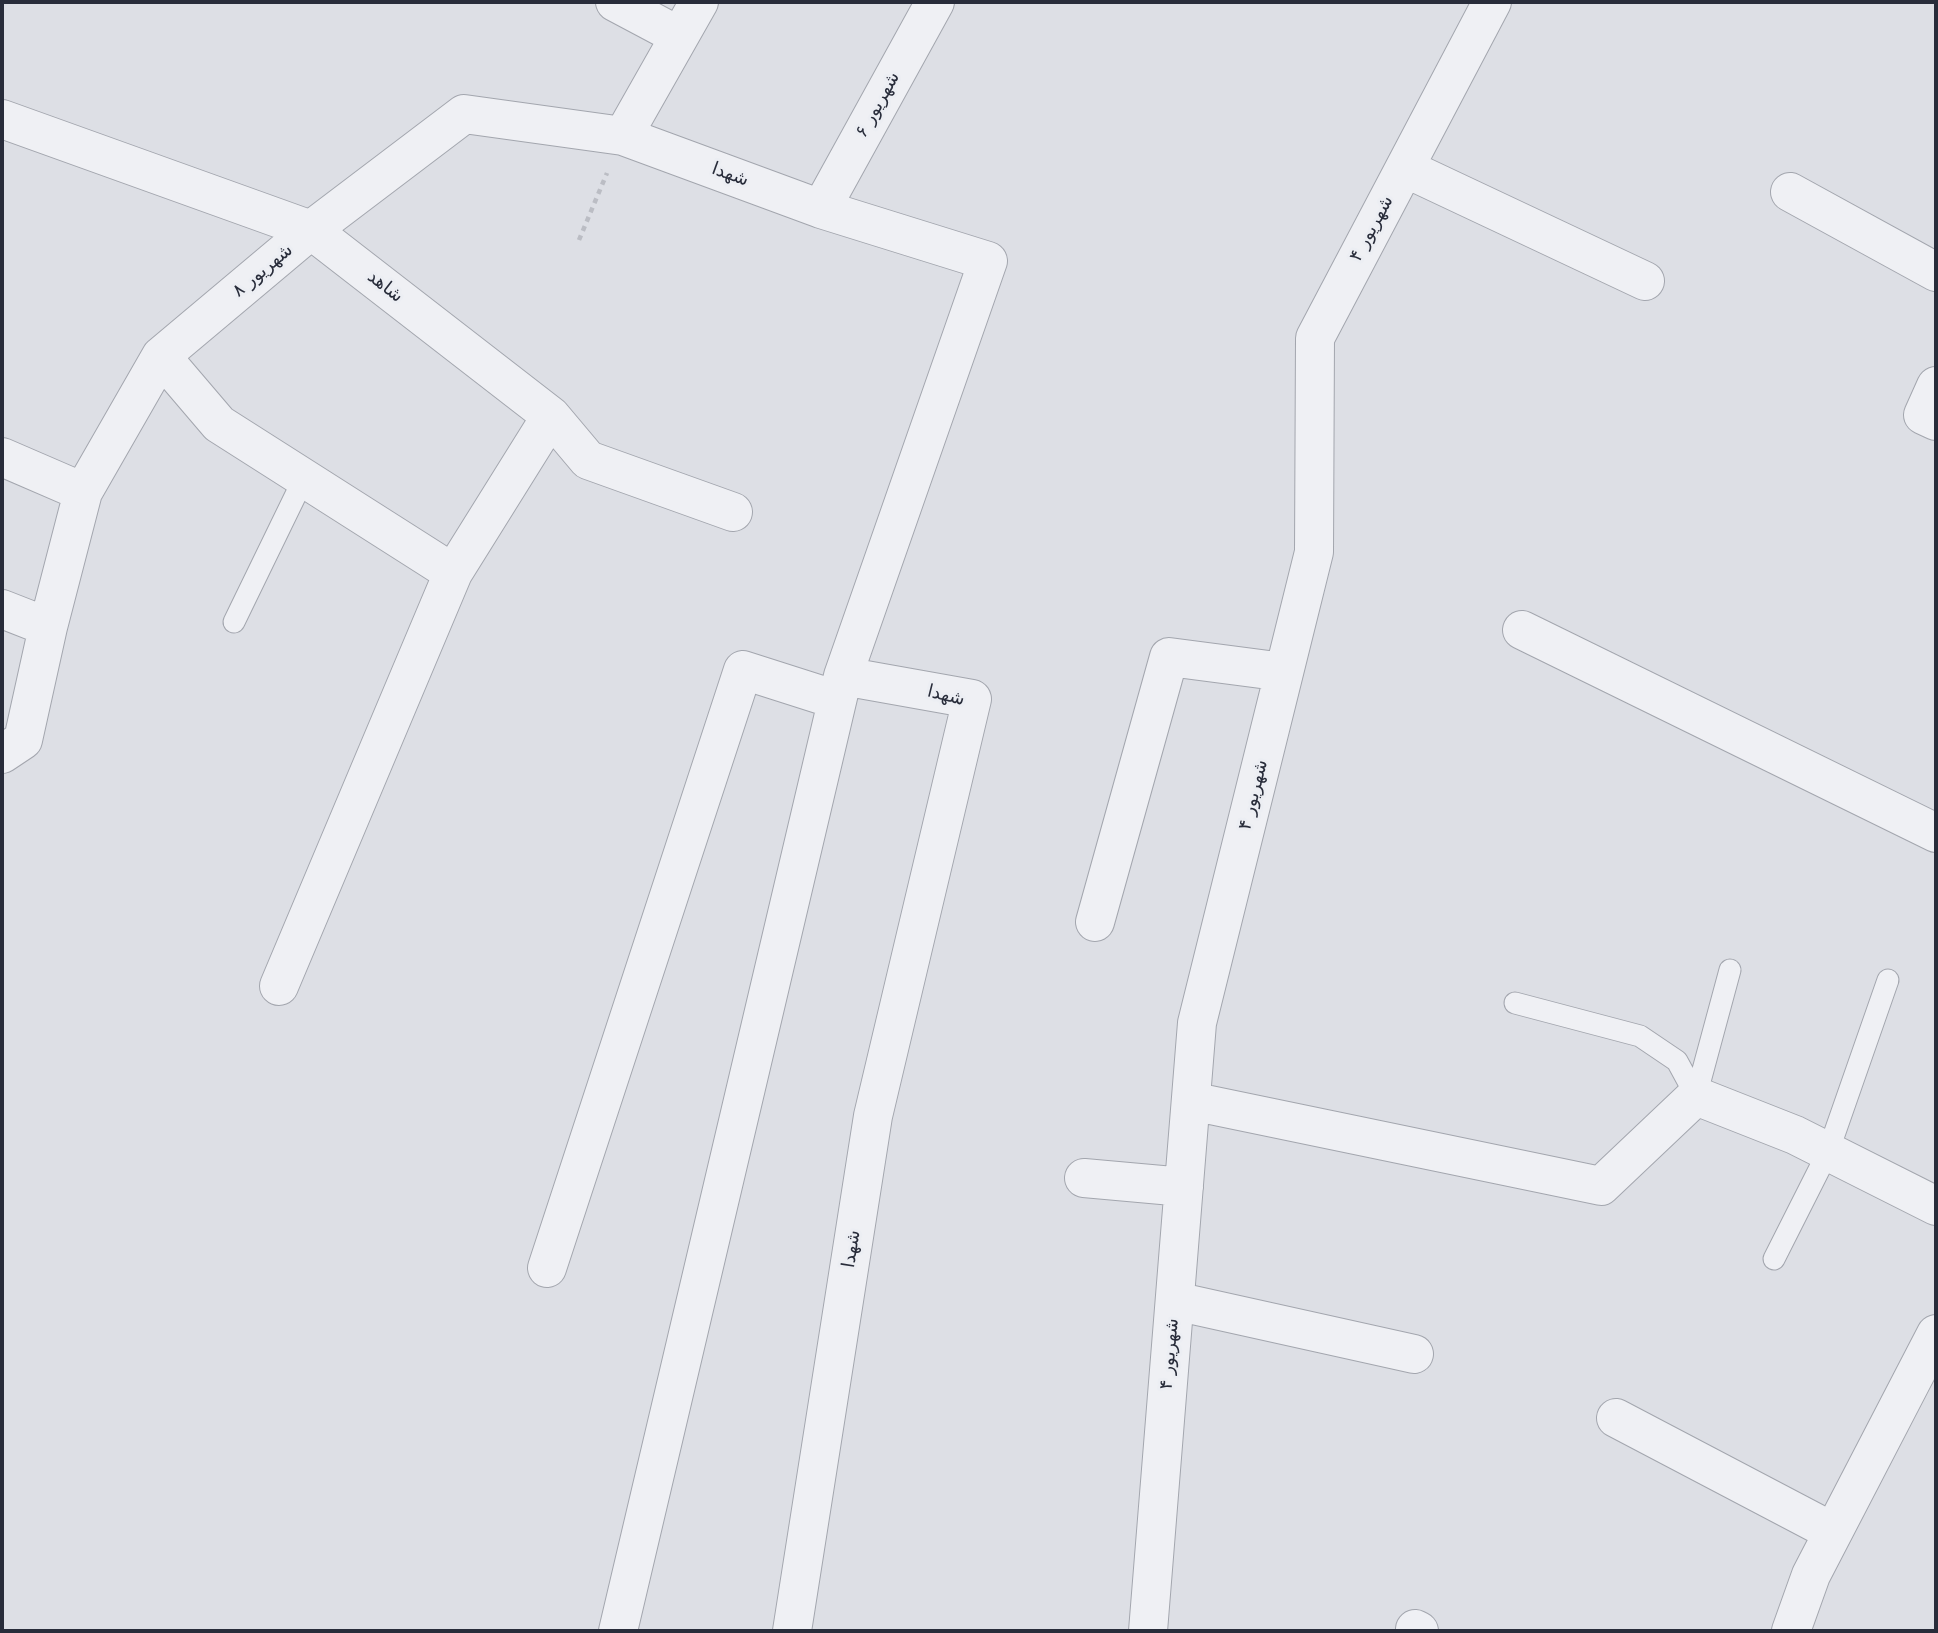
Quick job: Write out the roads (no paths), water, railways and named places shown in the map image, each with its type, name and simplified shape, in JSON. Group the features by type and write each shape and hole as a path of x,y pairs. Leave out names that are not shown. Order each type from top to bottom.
{"street":[{"path":"615,2 679,36"},
{"path":"623,135 699,2"},
{"name":"شهریور ۶","path":"821,209 935,2"},
{"name":"شهریور ۴","path":"1148,1631 1197,1023 1314,552 1315,338 1492,2"},
{"name":"شهریور ۸","path":"2,754 23,740 48,627 83,492 161,356 312,230 464,114 623,135"},
{"name":"شاهد","path":"2,119 312,230 551,416 588,460 733,512"},
{"name":"شهدا","path":"623,135 821,209 988,261 840,688 972,699 873,1116 792,1631"},
{"path":"1405,168 1645,281"},
{"path":"1790,192 1936,272"},
{"path":"161,356 219,424 453,573"},
{"path":"279,986 453,573 551,416"},
{"path":"2,457 83,492"},
{"path":"2,609 48,627"},
{"path":"1522,630 1936,832"},
{"path":"1095,922 1169,657 1284,672"},
{"path":"547,1268 743,670 840,688 618,1631"},
{"path":"1191,1101 1601,1186 1696,1096 1795,1135 1936,1206"},
{"path":"1084,1178 1184,1187"},
{"path":"1175,1301 1414,1354"},
{"path":"1791,1631 1811,1575 1936,1334"},
{"path":"1616,1418 1833,1532"}],"lane":[{"path":"234,622 304,478"},
{"path":"1696,1096 1730,970"},
{"path":"1774,1259 1828,1152 1888,981"},
{"path":"1514,1003 1640,1037 1677,1061 1696,1096"}]}
